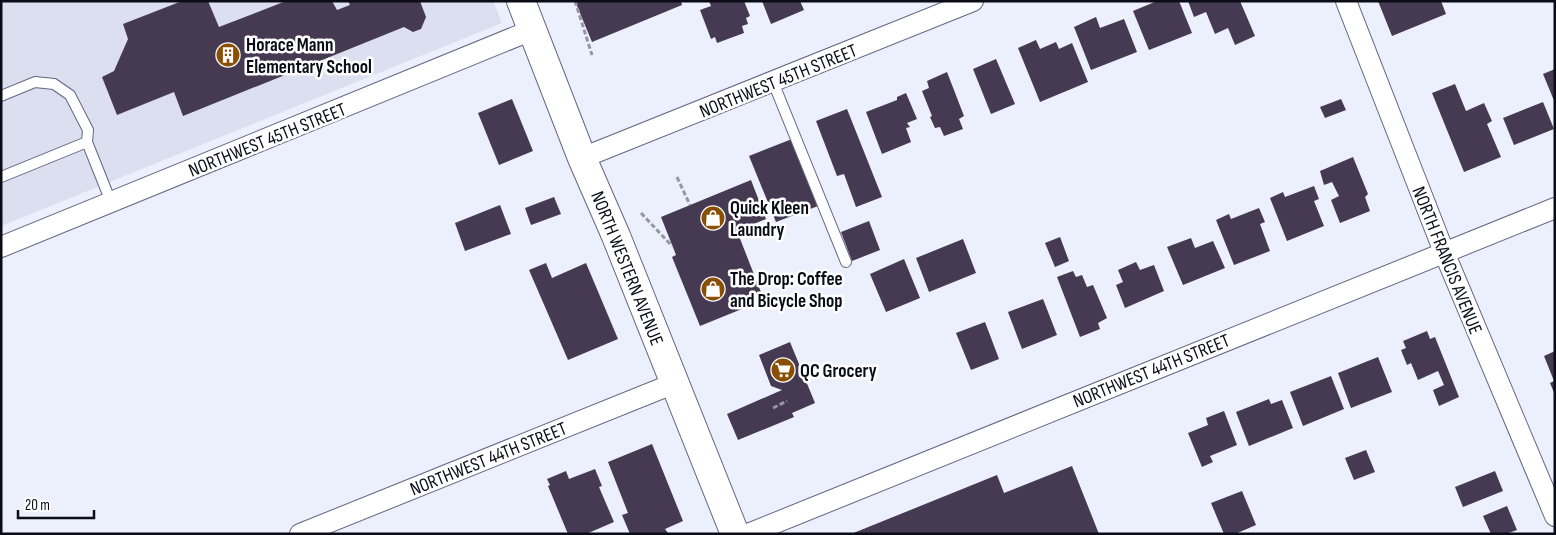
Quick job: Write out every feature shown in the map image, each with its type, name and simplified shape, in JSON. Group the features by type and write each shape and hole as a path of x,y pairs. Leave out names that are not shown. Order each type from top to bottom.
{"street":[{"name":"NORTH WESTERN AVENUE","path":"521,1 582,158 616,236 735,534"},
{"name":"NORTHWEST 45TH STREET","path":"582,158 973,1"},
{"name":"NORTH FRANCIS AVENUE","path":"1346,1 1444,252 1555,516"},
{"name":"NORTHWEST 45TH STREET","path":"1,247 532,30"},
{"name":"NORTHWEST 44TH STREET","path":"748,534 1555,208"},
{"name":"NORTHWEST 44TH STREET","path":"300,534 675,383"}],"lane":[{"path":"1,96 35,82 54,84 70,95 88,130 87,142 111,202"},
{"path":"773,82 846,262"},
{"path":"1,177 87,142"}],"path":[{"path":"575,1 592,55"},
{"path":"677,177 690,205"},
{"path":"641,213 672,246"},
{"path":"773,408 787,401"}],"shaded area":[{"path":"1,1 493,1 502,23 1,226"}],"building":[{"name":"Horace Mann Elementary School","path":"182,1 208,1 219,27 286,1 332,1 337,10 350,5 348,1 420,1 426,17 421,29 413,32 404,27 183,116 174,92 117,115 102,77 114,71 128,39 123,24"},
{"path":"575,1 681,1 682,5 592,42"},
{"path":"709,1 744,1 750,16 746,18 748,24 742,26 744,33 717,43 715,37 711,39 700,10 711,6"},
{"path":"762,1 800,1 804,10 771,24"},
{"path":"1157,1 1179,1 1192,33 1149,50 1133,11"},
{"path":"1188,1 1240,1 1255,36 1235,45 1228,28 1215,34 1206,12 1194,17"},
{"path":"1378,1 1441,1 1446,14 1392,36"},
{"path":"1096,17 1100,28 1124,19 1137,52 1091,70 1074,27"},
{"path":"1036,40 1040,49 1056,42 1059,49 1072,43 1088,82 1040,102 1018,48"},
{"path":"996,59 1015,104 991,114 973,69"},
{"path":"1555,69 1555,103 1543,74"},
{"path":"947,72 964,116 959,119 963,129 944,136 940,127 935,128 922,91 929,88 927,81"},
{"path":"1455,84 1466,111 1484,103 1492,121 1487,124 1501,157 1464,172 1432,93"},
{"path":"906,93 917,119 907,123 910,127 906,128 911,142 882,154 866,112 897,100 897,97"},
{"path":"512,99 533,151 499,165 478,113"},
{"path":"1341,99 1346,110 1325,118 1320,107"},
{"path":"1543,102 1554,129 1514,145 1503,118"},
{"path":"847,109 882,197 856,207 844,174 837,176 816,121"},
{"path":"792,139 818,206 776,222 749,156"},
{"path":"1353,157 1368,194 1365,197 1370,211 1340,223 1331,200 1339,196 1332,182 1324,185 1320,171"},
{"path":"751,180 766,219 737,231 764,300 700,326 672,257 676,255 661,217"},
{"path":"1314,186 1319,199 1314,201 1324,226 1287,241 1270,198 1283,192 1285,197"},
{"path":"554,197 561,214 531,225 525,208"},
{"path":"500,205 511,234 465,251 455,223"},
{"path":"1259,208 1265,222 1260,224 1270,251 1234,265 1216,220 1229,214 1231,219"},
{"path":"869,221 880,250 852,261 841,232"},
{"path":"1060,237 1069,261 1055,267 1045,243"},
{"path":"1191,238 1195,248 1213,241 1225,268 1183,285 1167,247"},
{"path":"963,239 976,273 929,292 916,258"},
{"path":"904,259 920,298 886,312 870,274"},
{"path":"1136,262 1140,270 1154,265 1164,291 1125,308 1116,285 1123,282 1118,270"},
{"path":"546,263 552,278 586,263 618,339 568,360 529,270"},
{"path":"1073,271 1076,277 1082,275 1087,287 1093,285 1107,318 1098,323 1100,329 1080,337 1057,277"},
{"path":"1043,299 1057,335 1022,349 1008,312"},
{"path":"985,322 999,359 971,370 956,333"},
{"path":"1427,331 1430,339 1435,337 1459,397 1439,406 1433,390 1444,385 1438,371 1418,380 1411,363 1407,365 1401,350 1406,348 1403,341"},
{"path":"790,342 815,403 792,413 794,417 738,440 727,414 782,390 771,386 759,355"},
{"path":"1555,351 1555,395 1550,383 1554,381 1544,356"},
{"path":"1378,357 1392,392 1351,408 1338,373"},
{"path":"1331,376 1344,409 1303,426 1290,392"},
{"path":"1269,399 1271,404 1282,400 1293,428 1249,446 1236,412"},
{"path":"1224,411 1237,445 1210,456 1213,462 1202,467 1188,433 1208,425 1206,418"},
{"path":"652,444 683,521 665,529 668,533 666,534 630,534 622,515 628,513 608,462"},
{"path":"1366,450 1375,472 1354,480 1345,458"},
{"path":"1072,466 1099,534 851,534 997,475 1004,493"},
{"path":"595,469 602,486 599,487 614,522 586,534 568,534 548,486 550,485 547,479 566,471 569,479"},
{"path":"1495,471 1503,491 1463,507 1455,487"},
{"path":"1242,491 1256,525 1235,534 1224,534 1211,503"},
{"path":"1507,506 1517,530 1506,534 1491,534 1483,516"}],"place":[{"name":"Horace Mann Elementary School","path":"228,55"},
{"name":"Quick Kleen Laundry","path":"713,218"},
{"name":"The Drop: Coffee and Bicycle Shop","path":"713,289"},
{"name":"QC Grocery","path":"783,370"}]}
